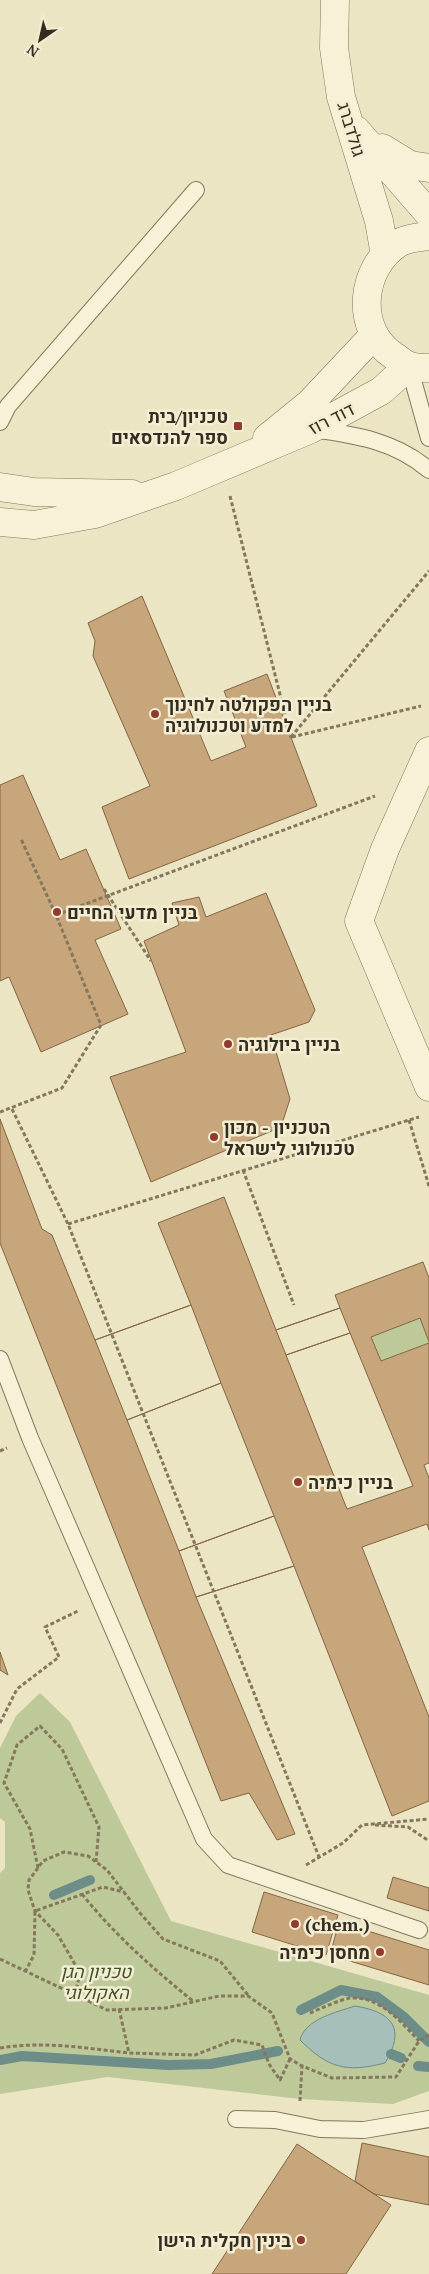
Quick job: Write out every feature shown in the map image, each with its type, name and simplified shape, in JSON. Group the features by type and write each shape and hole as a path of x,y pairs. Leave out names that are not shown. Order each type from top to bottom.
{"street":[{"name":"גולדברג","path":"335,0 334,48 342,97 379,221 385,256"},
{"path":"351,125 394,157 410,165 429,168"},
{"path":"351,125 429,214"},
{"path":"419,367 386,350 374,335 367,315 366,293 372,272 400,242 429,236"},
{"name":"דוד רוז","path":"244,456 310,402 374,335"},
{"name":"דוד רוז","path":"0,522 34,524 87,515 151,495 311,429 382,391 419,367"},
{"name":"דוד רוז","path":"0,487 34,492 151,495"},
{"path":"429,751 385,849 359,922 429,1087"}],"lane":[{"path":"0,422 8,406 196,190"},
{"path":"419,367 429,438"},
{"path":"311,429 362,436 392,445 416,459 429,470"},
{"path":"0,1359 30,1438 204,1839 228,1865 419,1930"},
{"path":"236,2119 275,2120 320,2129 364,2130 429,2120"}],"path":[{"path":"229,493 291,738"},
{"path":"291,738 429,571"},
{"path":"291,738 421,706"},
{"path":"56,915 415,781"},
{"path":"0,1112 12,1109 62,1088 102,1025 56,915 21,838"},
{"path":"104,888 151,961"},
{"path":"12,1109 68,1224 319,1857"},
{"path":"68,1224 422,1116"},
{"path":"409,1120 428,1177 429,1186"},
{"path":"244,1170 294,1304"},
{"path":"0,1723 17,1689 58,1657 45,1627 100,1600"},
{"path":"38,1868 30,1829 4,1783 17,1745 40,1726 62,1749 99,1827 96,1862"},
{"path":"282,1883 292,1872 343,1844 362,1825 429,1819"},
{"path":"362,1825 408,1827 429,1842"},
{"path":"25,1972 34,1955 35,1911 28,1890 29,1880 43,1862 64,1852 88,1856 107,1870 140,1914 163,1939 220,1961 248,1996 272,2013 290,2059 302,2066 332,2078 396,2077 420,2041 429,2035"},
{"path":"35,1911 103,1887 125,1892"},
{"path":"82,1894 110,1929 156,1972 194,2002"},
{"path":"35,1911 58,1935 80,1973 75,1995"},
{"path":"0,1959 107,2010 166,2008 219,1996 248,1996"},
{"path":"310,2013 351,1998 376,2002 401,2022 420,2041"},
{"path":"119,2009 129,2053"},
{"path":"0,2048 26,2044 129,2053 196,2055 234,2040 262,2045 269,2064 280,2080 290,2059"},
{"path":"297,2125 302,2066"}],"green space":[{"path":"420,1318 429,1343 381,1361 371,1337"},
{"name":"טכניון הגן האקולוגי","path":"40,1693 70,1722 171,1921 429,1995 429,2091 393,2104 300,2099 108,2077 0,2094 0,1873 5,1868 5,1822 0,1818 0,1748 16,1716"}],"water":[{"path":"355,2006 379,2013 392,2024 395,2032 395,2041 385,2063 359,2068 338,2066 320,2057 300,2040 308,2027 323,2017"}],"building":[{"name":"בניין הפקולטה לחינוך למדע וטכנולוגיה","path":"142,596 211,761 246,747 224,691 267,674 317,806 129,879 102,807 150,786 93,656 95,641 88,623"},
{"name":"בניין מדעי החיים","path":"23,775 60,860 86,849 121,929 95,940 128,1014 41,1052 9,977 0,981 0,785"},
{"name":"בניין ביולוגיה","path":"266,893 315,1010 309,1022 271,1035 290,1099 281,1127 151,1182 110,1077 186,1052 144,941 179,925 172,903 199,897 206,917"},
{"name":"בניין כימיה","path":"0,1119 42,1229 52,1235 95,1340 191,1305 158,1223 224,1197 276,1330 340,1308 335,1295 423,1262 429,1278 429,1342 420,1318 371,1337 381,1361 429,1343 429,1463 424,1465 429,1478 429,1530 427,1524 362,1547 429,1717 429,1801 392,1816 294,1566 196,1597 295,1834 277,1840 249,1793 221,1801 0,1243","holes":["350,1333 413,1486 347,1509 286,1355","221,1383 274,1516 179,1551 127,1420"]},
{"path":"191,1305 221,1383 127,1420 95,1340"},
{"path":"340,1308 350,1333 286,1355 276,1330"},
{"path":"274,1516 294,1566 196,1597 179,1551"},
{"path":"0,1652 8,1675 0,1670"},
{"name":"מחסן כימיה","path":"393,1877 429,1888 429,1911 387,1898"},
{"name":"(chem.)","path":"264,1892 338,1915 326,1955 252,1932"},
{"name":"מחסן כימיה","path":"339,1922 429,1950 429,1985 330,1955"},
{"path":"362,2143 429,2157 429,2205 374,2194 355,2181"},
{"name":"בינין חקלית הישן","path":"297,2144 391,2205 346,2274 212,2274"}],"waterway":[{"path":"54,1895 90,1880"},
{"path":"301,2010 341,1990 377,1997 404,2017 429,2042"},
{"path":"0,2060 22,2056 168,2065 211,2064 278,2051"},
{"path":"391,2054 401,2058"},
{"path":"418,2066 429,2067"}],"place":[{"name":"טכניון/בית ספר להנדסאים","path":"238,426"},
{"name":"בניין הפקולטה לחינוך למדע וטכנולוגיה","path":"155,714"},
{"name":"בניין מדעי החיים","path":"57,912"},
{"name":"בניין ביולוגיה","path":"228,1044"},
{"name":"הטכניון - מכון טכנולוגי לישראל","path":"214,1137"},
{"name":"בניין כימיה","path":"298,1482"},
{"name":"(chem.)","path":"295,1924"},
{"name":"מחסן כימיה","path":"380,1952"},
{"name":"בינין חקלית הישן","path":"301,2240"}]}
